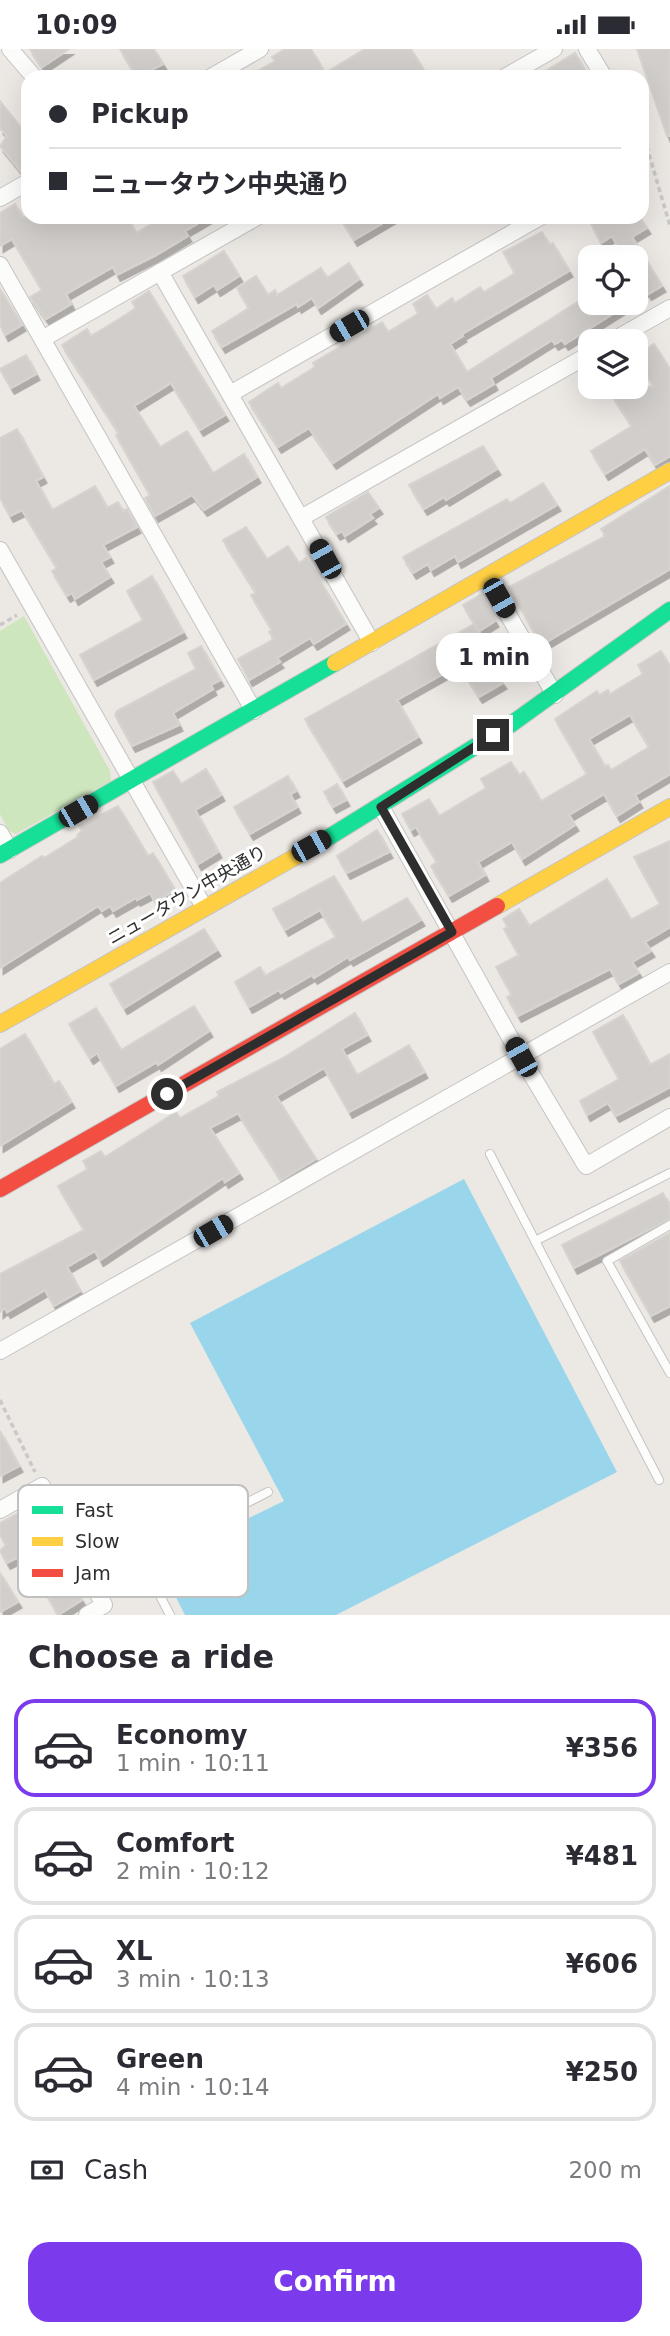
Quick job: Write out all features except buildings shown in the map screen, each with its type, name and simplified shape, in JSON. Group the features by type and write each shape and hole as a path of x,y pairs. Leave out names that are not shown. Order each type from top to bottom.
{"street":[{"path":"10,49 28,70"},
{"path":"223,70 260,49"},
{"path":"517,70 554,49"},
{"path":"587,49 600,70"},
{"path":"0,198 21,186"},
{"path":"44,338 245,224"},
{"path":"230,394 528,224"},
{"path":"0,265 44,338 254,711"},
{"path":"160,272 372,643"},
{"path":"633,329 670,308"},
{"path":"301,518 578,361"},
{"path":"0,833 5,853 670,471"},
{"path":"0,550 204,907"},
{"path":"486,577 555,695"},
{"name":"ニュータウン中央通り","path":"0,1024 381,807 555,695 670,610"},
{"path":"381,807 521,1057 586,1165 670,1117"},
{"path":"0,1189 670,807"},
{"path":"0,1351 670,972"},
{"path":"0,1510 18,1500"},
{"path":"87,1615 104,1605 100,1597"}],"lane":[{"path":"489,1154 659,1480"},
{"path":"535,1241 670,1173"},
{"path":"670,1225 607,1261 670,1373"},
{"path":"248,1502 268,1492"},
{"path":"161,1597 170,1615"}],"path":[{"path":"649,155 670,226"},
{"path":"0,625 22,612"},
{"path":"0,1400 42,1485"}],"green space":[{"path":"24,616 110,771 111,781 16,834 9,831 0,814 0,631"}],"water":[{"path":"464,1179 617,1472 336,1615 185,1615 176,1597 248,1597 248,1518 284,1501 190,1323"}],"traffic: fast":[{"path":"318,844 510,725 670,610"},
{"path":"0,855 335,663"}],"traffic: slow":[{"path":"335,663 670,471"},
{"path":"497,906 670,807"},
{"path":"0,1024 318,844"}],"traffic: jam":[{"path":"0,1189 497,906"}],"route":[{"path":"167,1094 452,932 381,807 493,735"}]}
